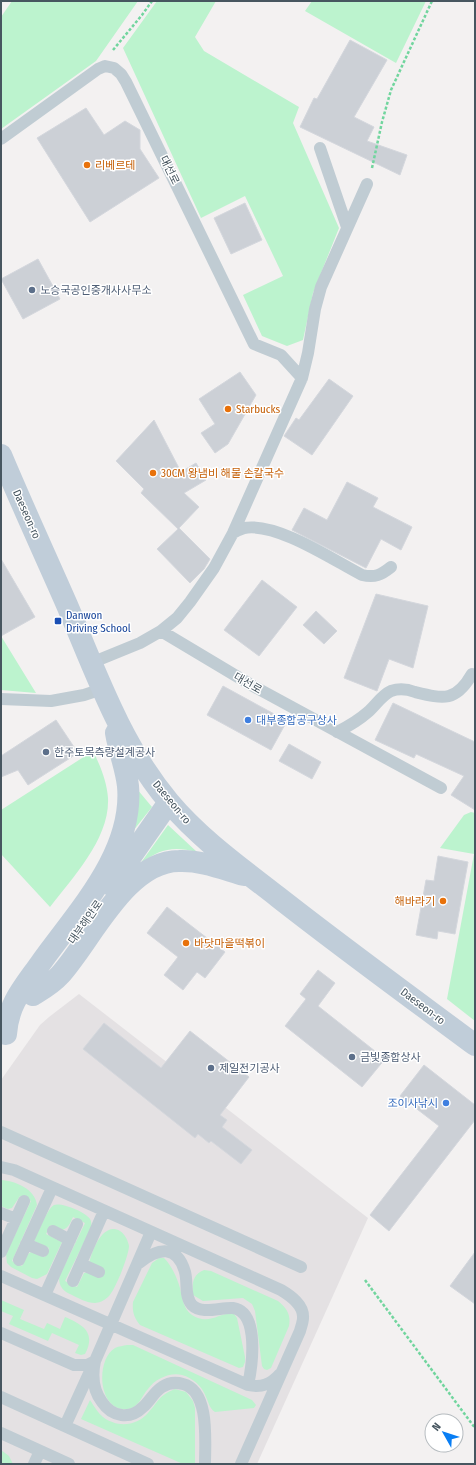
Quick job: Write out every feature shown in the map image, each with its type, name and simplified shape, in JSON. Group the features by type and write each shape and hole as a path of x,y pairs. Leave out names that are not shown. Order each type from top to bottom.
{"street":[{"name":"Daeseon-ro","path":"1,455 115,717 132,748 169,802 186,821 252,877 475,1045"},
{"path":"4,1038 11,1008 22,989 107,870 123,831 127,815 128,786 118,745 115,717"},
{"name":"대부해안로","path":"4,1038 169,802"},
{"path":"33,995 48,986 60,975 114,901 145,871 162,864 177,861 189,861 252,877"}],"lane":[{"name":"대선로","path":"98,69 105,66 114,68 121,74 126,82 254,344 281,355 302,378"},
{"path":"1,139 98,69"},
{"path":"320,148 347,227"},
{"path":"91,662 140,643 161,631 177,618 214,568 233,533 302,378 308,353 315,308 321,287 367,184"},
{"path":"233,533 244,528 271,530 287,535 362,575 371,577 382,574 391,567"},
{"name":"대선로","path":"161,631 253,686 441,788"},
{"path":"338,732 354,723 390,692 402,688 434,697 447,697 457,693 466,685 472,674"},
{"path":"1,699 50,701 84,695 102,689"},
{"path":"1,1132 301,1267"},
{"path":"1,1167 14,1170 281,1290 290,1295 297,1302 302,1309 303,1318 300,1331 241,1464"},
{"path":"19,1260 52,1188"},
{"path":"1,1252 24,1201"},
{"path":"73,1281 104,1211"},
{"path":"1,1213 16,1219"},
{"path":"45,1295 77,1224"},
{"path":"53,1231 70,1240"},
{"path":"65,1426 151,1232"},
{"path":"26,1244 43,1251"},
{"path":"137,1264 152,1253 159,1251 171,1253 177,1257 185,1272 189,1300 193,1306 206,1310 232,1308 238,1309 243,1313 250,1326 253,1356 248,1385"},
{"path":"80,1264 98,1272"},
{"path":"1,1276 248,1385 256,1387 271,1383 282,1372"},
{"path":"1,1334 74,1365 87,1365 95,1361"},
{"path":"95,1361 93,1382 97,1394 112,1413 121,1416 137,1412 144,1407 162,1387 170,1384 178,1382 185,1384 194,1392 197,1395 203,1409 205,1464"},
{"path":"1,1397 148,1464"},
{"path":"1,1433 69,1464"},
{"path":"34,1464 40,1451"}],"path":[{"path":"98,69 152,1"},
{"path":"367,184 391,90 432,1"},
{"path":"365,1280 475,1428"}],"shaded area":[{"path":"79,994 368,1218 257,1464 1,1464 1,1080 40,1025"}],"green space":[{"path":"12,1 138,1 96,61 1,129 1,17"},
{"path":"157,1 216,1 195,37 204,51 299,107 293,123 339,228 313,293 303,340 287,346 262,336 243,295 283,276 245,196 201,218 123,48"},
{"path":"312,1 426,1 396,63 305,11"},
{"path":"1,636 36,693 1,690"},
{"path":"93,751 103,774 108,798 107,813 103,828 97,842 79,870 50,907 1,854 1,810"},
{"path":"137,789 152,807 133,831"},
{"path":"471,812 475,813 475,1021 447,999 474,854 440,848 464,815"},
{"path":"168,825 197,852 180,849 167,850 154,855 140,864"},
{"path":"1,1180 13,1182 29,1190 33,1194 37,1205 12,1261 22,1266 28,1254 31,1252 45,1257 49,1248 34,1241 51,1207 57,1204 73,1208 84,1213 91,1221 91,1228 65,1281 77,1287 84,1273 88,1272 93,1250 102,1236 107,1231 113,1229 120,1231 123,1234 129,1244 128,1251 118,1281 108,1297 95,1303 89,1302 69,1293 61,1286 59,1277 85,1223 73,1217 66,1228 62,1230 51,1225 46,1234 62,1242 47,1274 37,1279 32,1278 11,1267 7,1263 6,1254 31,1201 20,1196 12,1208 8,1209 1,1206"},
{"path":"159,1258 164,1258 172,1268 179,1284 183,1302 187,1310 193,1316 208,1319 225,1314 234,1314 237,1318 245,1357 243,1367 239,1368 140,1325 134,1314 133,1302 152,1263"},
{"path":"204,1270 211,1271 278,1301 284,1306 289,1315 289,1326 271,1368 267,1370 262,1366 255,1311 252,1304 243,1298 203,1301 193,1295 195,1277"},
{"path":"1,1300 24,1310 20,1319 44,1329 47,1323 60,1329 65,1317 78,1323 89,1335 88,1347 85,1354 81,1355 75,1353 79,1345 52,1333 48,1341 9,1324 13,1316 1,1311"},
{"path":"133,1345 252,1400 256,1405 254,1408 215,1412 210,1407 202,1389 197,1383 186,1376 177,1374 163,1377 151,1385 134,1407 127,1409 117,1408 110,1402 105,1394 102,1373 104,1363 109,1354 115,1348"},
{"path":"175,1389 186,1392 193,1401 195,1408 195,1464 183,1464 81,1419 90,1400 99,1414 109,1421 120,1424 133,1423 148,1413 159,1399"},
{"path":"1,1450 9,1456 13,1464 1,1464"}],"building":[{"path":"350,40 387,60 354,117 374,127 367,141 407,155 400,175 300,127 314,98 317,99"},
{"path":"86,108 104,135 125,121 140,130 140,149 159,178 90,222 37,138"},
{"path":"245,203 262,240 231,254 214,218"},
{"path":"38,259 60,299 23,319 1,279"},
{"path":"240,372 256,395 228,444 215,453 201,433 215,424 199,399"},
{"path":"329,379 353,396 312,455 284,436 296,418 299,420"},
{"path":"154,420 181,472 196,463 206,480 184,493 199,507 179,528 210,559 204,569 190,583 157,549 178,529 141,493 144,489 116,461"},
{"path":"347,482 378,498 373,507 412,527 401,550 381,539 366,568 292,530 304,508 327,520"},
{"path":"1,559 35,617 1,636"},
{"path":"262,580 297,607 259,656 224,630"},
{"path":"376,594 428,606 413,668 389,659 377,691 344,678"},
{"path":"316,611 337,631 324,644 303,625"},
{"path":"223,686 287,721 271,750 207,715"},
{"path":"393,703 475,742 475,810 451,795 464,776 416,754 414,758 375,740"},
{"path":"56,720 78,753 28,785 18,770 1,777 1,756"},
{"path":"289,744 321,762 312,779 279,761"},
{"path":"438,856 468,862 455,934 438,931 437,939 416,935 426,880 434,881"},
{"path":"167,907 225,952 205,978 197,972 183,990 164,975 178,957 147,933"},
{"path":"318,970 335,983 318,1006 385,1059 362,1087 285,1026 306,999 300,994"},
{"path":"104,1023 161,1068 190,1031 249,1077 220,1115 227,1120 222,1127 252,1150 241,1164 211,1141 209,1143 198,1134 195,1138 83,1049"},
{"path":"424,1065 475,1105 475,1120 389,1231 370,1215 439,1126 400,1096"},
{"path":"475,1252 475,1304 450,1286"}],"place":[{"name":"리베르테","path":"87,165"},
{"name":"노승국공인중개사사무소","path":"32,290"},
{"name":"Starbucks","path":"228,409"},
{"name":"30CM 왕냄비 해물 손칼국수","path":"153,473"},
{"name":"Danwon Driving School","path":"58,621"},
{"name":"대부종합공구상사","path":"248,720"},
{"name":"한주토목측량설계공사","path":"46,752"},
{"name":"해바라기","path":"443,901"},
{"name":"바닷마을떡볶이","path":"186,943"},
{"name":"금빛종합상사","path":"352,1057"},
{"name":"제일전기공사","path":"211,1068"},
{"name":"조이사낚시","path":"446,1103"}]}
